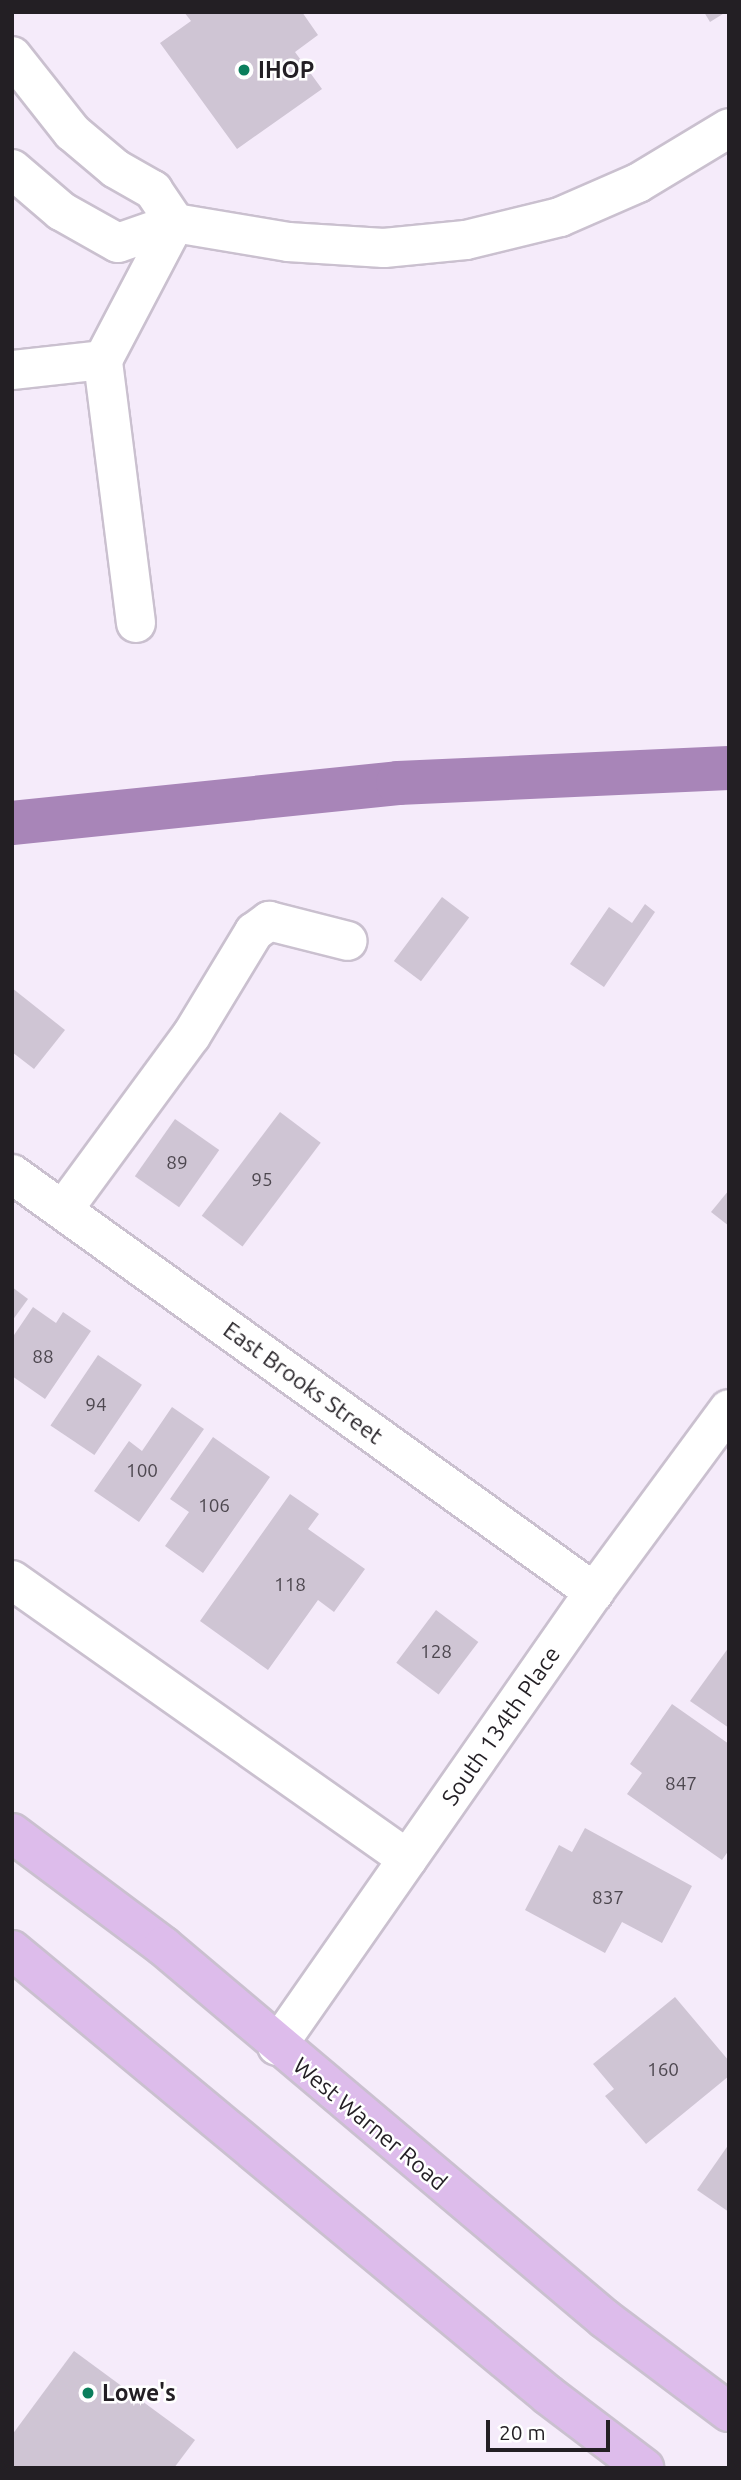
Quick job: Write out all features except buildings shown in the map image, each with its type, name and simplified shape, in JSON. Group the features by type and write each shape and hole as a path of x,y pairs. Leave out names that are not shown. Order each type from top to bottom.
{"main road":[{"name":"West Warner Road","path":"12,1833 156,1941 277,2046 605,2319 729,2412"},
{"path":"12,1950 548,2395 645,2468"}],"street":[{"path":"12,56 72,132 117,169 153,190 175,223"},
{"path":"12,169 61,211 118,243 175,223 288,242 370,247 466,240 571,212 638,183 729,128"},
{"path":"136,623 103,360 175,223"},
{"path":"12,370 103,360"},
{"path":"63,1210 191,1037 254,932 269,921 348,941"},
{"name":"East Brooks Street","path":"12,1174 594,1592"},
{"name":"South 134th Place","path":"277,2046 594,1592 729,1409"},
{"path":"12,1580 408,1859"}],"waterway":[{"path":"12,823 398,783 729,768"}],"place":[{"name":"IHOP","path":"244,70"},
{"name":"Lowe's","path":"88,2393"}]}
